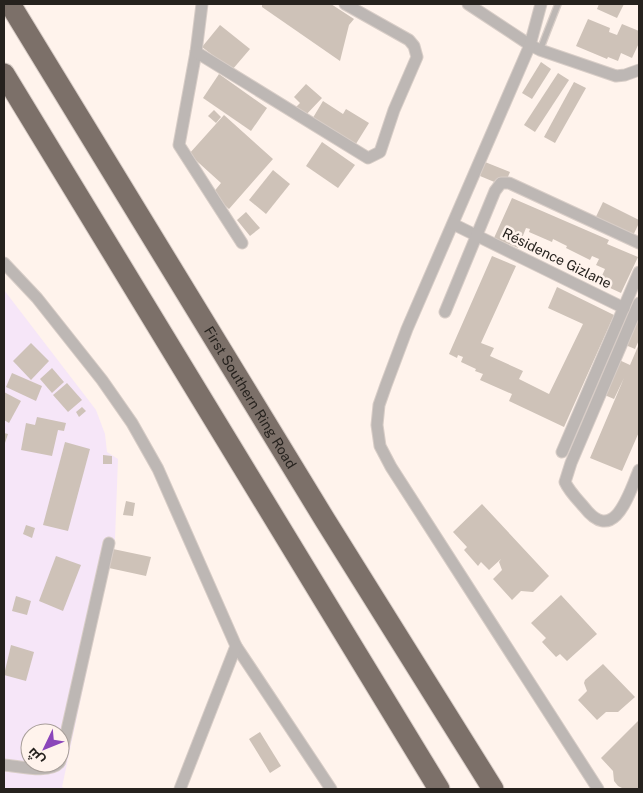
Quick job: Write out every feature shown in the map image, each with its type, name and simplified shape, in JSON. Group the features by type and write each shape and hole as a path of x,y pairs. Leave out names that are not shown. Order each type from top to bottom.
{"highway":[{"name":"First Southern Ring Road","path":"10,4 309,494 493,789"},
{"path":"4,74 439,789"}],"street":[{"path":"202,4 196,52 179,145 242,243"},
{"path":"196,52 368,158 380,152 394,110 417,57 414,46 409,40 345,4"},
{"path":"468,4 535,48 616,76 639,70"},
{"path":"541,4 535,48 453,224 407,329 379,405 377,425 380,446 396,476 598,789"},
{"path":"445,312 495,191 501,183 510,183 639,243"},
{"name":"Résidence Gizlane","path":"453,224 624,308"},
{"path":"4,263 37,298 102,380 132,423 158,469 236,646 331,789"},
{"path":"562,452 639,272"},
{"path":"639,303 565,482 591,516 600,521 609,522 622,509 639,470"},
{"path":"69,723 109,543"},
{"path":"180,789 236,646"},
{"path":"4,765 20,767"}],"lane":[{"path":"535,48 558,4"}],"shaded area":[{"path":"4,290 96,410 105,434 107,452 118,459 115,539 70,750 70,723 20,723 20,773 65,773 62,787 66,789 4,789"}],"building":[{"path":"262,4 331,4 354,19 349,25 340,61 262,7"},
{"path":"599,4 624,4 617,18 597,9"},
{"path":"588,19 610,28 609,32 617,35 622,24 639,31 639,43 632,58 621,53 618,61 608,57 607,59 576,46"},
{"path":"220,25 250,49 232,70 202,47"},
{"path":"541,62 551,69 532,99 522,93"},
{"path":"558,73 569,80 535,132 524,125"},
{"path":"219,74 267,108 251,131 203,98"},
{"path":"574,82 586,88 555,143 544,137"},
{"path":"306,84 322,98 304,117 295,108 300,103 294,97"},
{"path":"323,101 343,114 346,109 369,123 354,147 311,121"},
{"path":"214,110 221,117 216,123 208,116"},
{"path":"224,115 273,159 229,209 212,194 221,183 189,154"},
{"path":"322,142 355,165 338,188 306,166"},
{"path":"485,162 510,172 504,186 480,176"},
{"path":"273,170 290,184 266,214 249,200"},
{"path":"512,198 609,240 607,244 638,257 621,293 608,287 609,284 600,280 605,269 596,265 599,259 592,256 590,260 553,239 552,242 529,232 530,229 526,228 518,248 494,238"},
{"path":"603,202 639,220 630,242 593,223"},
{"path":"246,212 260,228 250,236 237,220"},
{"path":"492,256 516,266 481,343 494,348 490,356 523,371 519,379 549,394 583,324 548,308 557,287 614,315 564,427 509,401 512,394 480,380 483,374 461,362 463,357 458,355 457,358 449,354"},
{"path":"627,303 639,308 639,340 635,349 611,339"},
{"path":"31,343 49,361 31,380 13,361"},
{"path":"639,344 639,432 622,471 590,458 624,378 614,399 588,388 604,353 630,365"},
{"path":"52,368 64,382 52,393 40,379"},
{"path":"12,373 42,386 36,401 6,387"},
{"path":"67,383 82,400 68,412 53,395"},
{"path":"4,392 21,401 9,423 4,420"},
{"path":"82,407 86,411 79,417 76,412"},
{"path":"37,417 66,423 64,431 58,430 52,456 21,450 26,423 35,425"},
{"path":"4,433 8,434 4,446"},
{"path":"65,442 90,449 68,531 43,525"},
{"path":"103,455 112,456 112,464 103,464"},
{"path":"126,501 135,503 133,516 123,515"},
{"path":"482,504 549,576 533,592 521,591 512,600 493,579 502,570 499,562 501,559 489,570 481,562 478,566 464,550 467,547 453,532"},
{"path":"26,525 35,528 32,538 23,534"},
{"path":"113,549 151,557 146,576 109,568"},
{"path":"56,556 81,565 63,611 39,601"},
{"path":"561,595 597,634 567,661 560,654 556,657 542,642 546,638 531,623"},
{"path":"16,596 31,601 27,615 12,611"},
{"path":"11,645 34,652 26,681 4,675"},
{"path":"603,664 635,697 618,712 606,712 597,720 578,700 587,691 584,683 585,680"},
{"path":"639,720 639,789 624,789 614,781 613,771 601,758"},
{"path":"260,732 281,766 270,773 249,739"}]}
